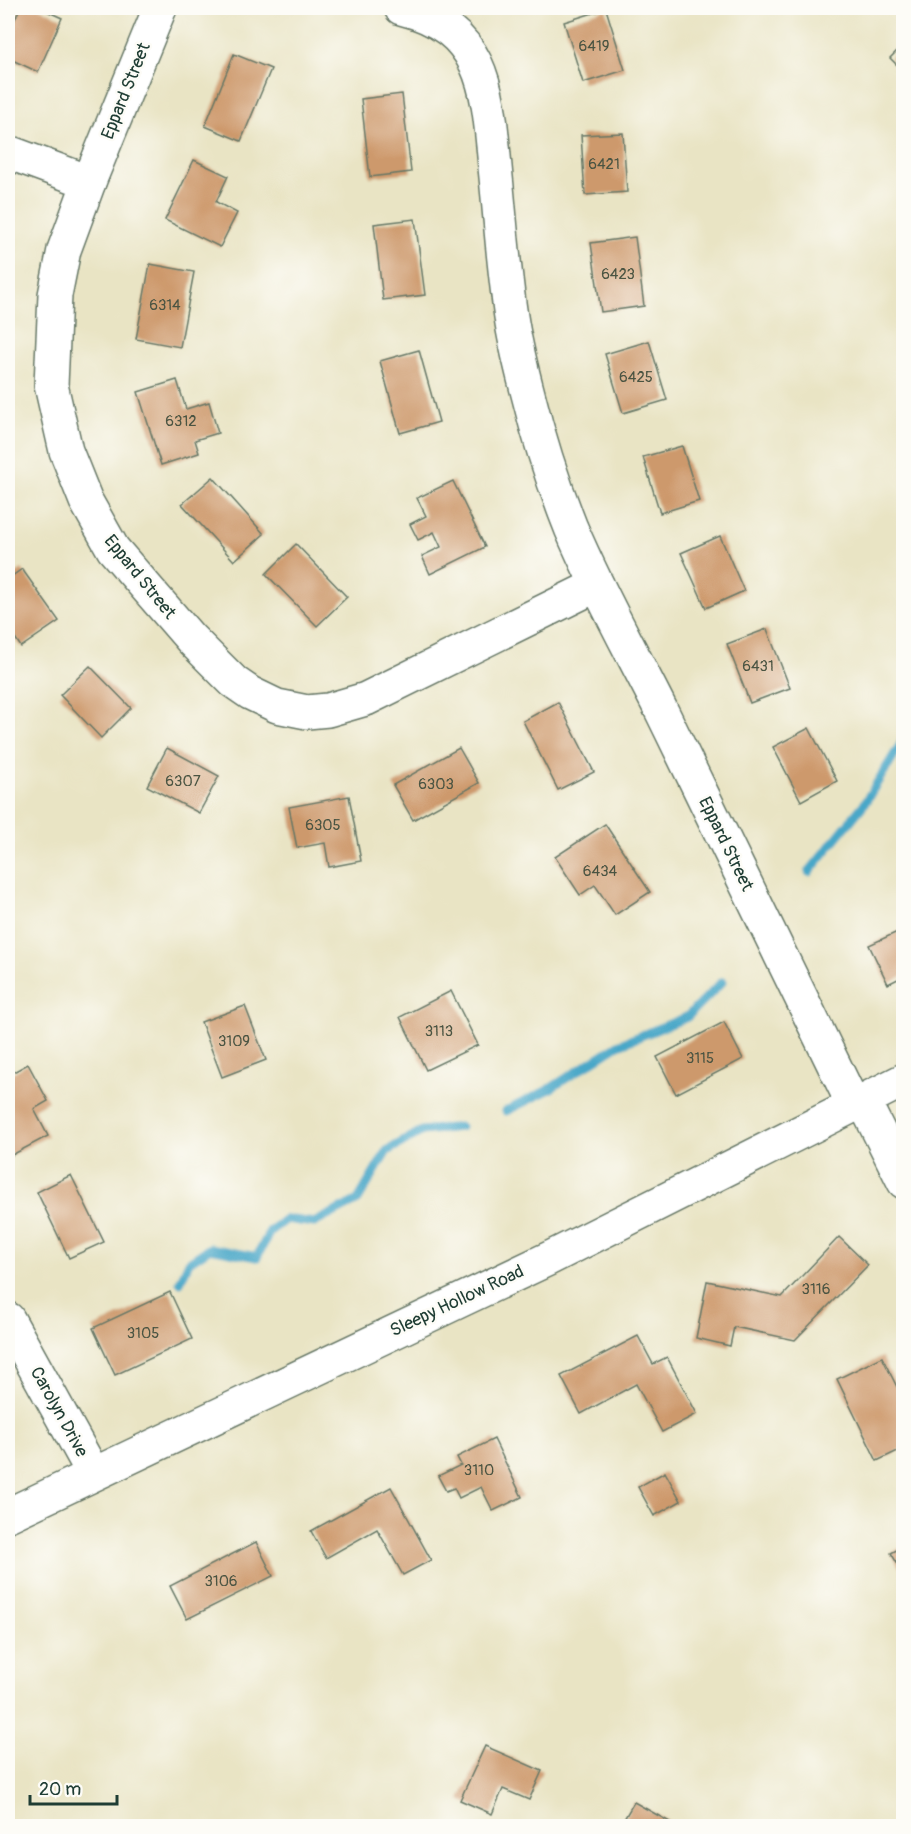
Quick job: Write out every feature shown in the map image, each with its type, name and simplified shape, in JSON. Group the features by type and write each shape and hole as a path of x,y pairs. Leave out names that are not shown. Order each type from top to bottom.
{"street":[{"name":"Eppard Street","path":"160,8 89,182 64,250 54,295 51,385 66,451 86,501 113,549 191,639 234,682 250,693 277,706 307,712 328,710 366,699 597,585"},
{"name":"Eppard Street","path":"401,8 423,13 450,30 464,44 478,65 485,86 490,120 512,323 528,396 571,527 597,585 858,1102 903,1182"},
{"path":"8,152 89,182"},
{"name":"Sleepy Hollow Road","path":"8,1515 548,1259 903,1080"},
{"name":"Carolyn Drive","path":"8,1319 93,1473"}],"building":[{"path":"20,8 40,8 62,18 38,72 8,58 8,35"},
{"path":"606,9 625,70 583,83 564,22"},
{"path":"904,44 904,72 890,58"},
{"path":"234,54 271,69 241,141 205,126"},
{"path":"402,94 411,172 370,177 361,99"},
{"path":"623,133 627,192 585,195 581,135"},
{"path":"194,160 228,176 216,202 237,213 220,247 165,220"},
{"path":"415,219 425,295 383,300 374,224"},
{"path":"635,237 644,306 601,312 591,243"},
{"path":"150,264 194,272 180,347 136,339"},
{"path":"649,341 667,400 623,413 605,354"},
{"path":"419,350 439,422 400,433 380,361"},
{"path":"177,380 186,409 209,402 218,433 195,440 199,453 161,465 138,392"},
{"path":"682,446 699,501 660,513 643,457"},
{"path":"213,477 264,534 234,561 182,504"},
{"path":"453,481 485,547 430,574 422,556 441,547 434,532 418,540 410,524 426,516 417,498"},
{"path":"720,536 744,591 706,608 681,553"},
{"path":"296,544 347,597 317,626 266,574"},
{"path":"22,569 59,621 21,647 8,627 8,579"},
{"path":"767,629 790,688 750,703 727,644"},
{"path":"90,666 131,708 101,738 60,695"},
{"path":"558,702 594,772 558,790 523,721"},
{"path":"809,728 837,781 801,801 773,747"},
{"path":"167,748 219,776 199,813 147,786"},
{"path":"459,748 479,783 413,820 393,785"},
{"path":"349,796 361,861 329,867 325,843 297,848 289,807"},
{"path":"605,824 650,892 615,915 595,885 580,895 555,857"},
{"path":"904,929 904,976 888,984 869,945"},
{"path":"451,991 478,1045 426,1070 400,1017"},
{"path":"245,1006 266,1060 222,1077 201,1022"},
{"path":"724,1022 743,1059 676,1094 657,1057"},
{"path":"28,1064 48,1101 34,1109 48,1136 12,1155 8,1148 8,1075"},
{"path":"71,1175 104,1242 69,1258 37,1192"},
{"path":"839,1237 868,1265 795,1340 734,1327 730,1346 696,1338 707,1281 782,1297"},
{"path":"170,1292 192,1339 115,1375 93,1328"},
{"path":"638,1336 653,1364 667,1357 697,1414 662,1432 636,1384 581,1414 561,1376"},
{"path":"882,1357 904,1401 904,1448 877,1461 837,1379"},
{"path":"494,1439 522,1497 493,1511 481,1487 459,1498 454,1488 446,1491 438,1476 461,1465 457,1457"},
{"path":"665,1472 681,1501 654,1516 638,1487"},
{"path":"391,1487 431,1560 403,1575 377,1529 326,1558 311,1531"},
{"path":"256,1542 273,1576 187,1619 170,1586"},
{"path":"904,1546 904,1575 891,1553"},
{"path":"485,1746 542,1771 529,1800 503,1789 492,1814 460,1800"},
{"path":"634,1802 677,1826 620,1826"}],"waterway":[{"path":"809,872 864,804 904,739"},
{"path":"506,1111 548,1090 618,1045 687,1017 722,982"},
{"path":"180,1282 189,1262 210,1248 257,1257 270,1231 286,1219 314,1223 358,1200 387,1151 422,1131 460,1127"}]}
